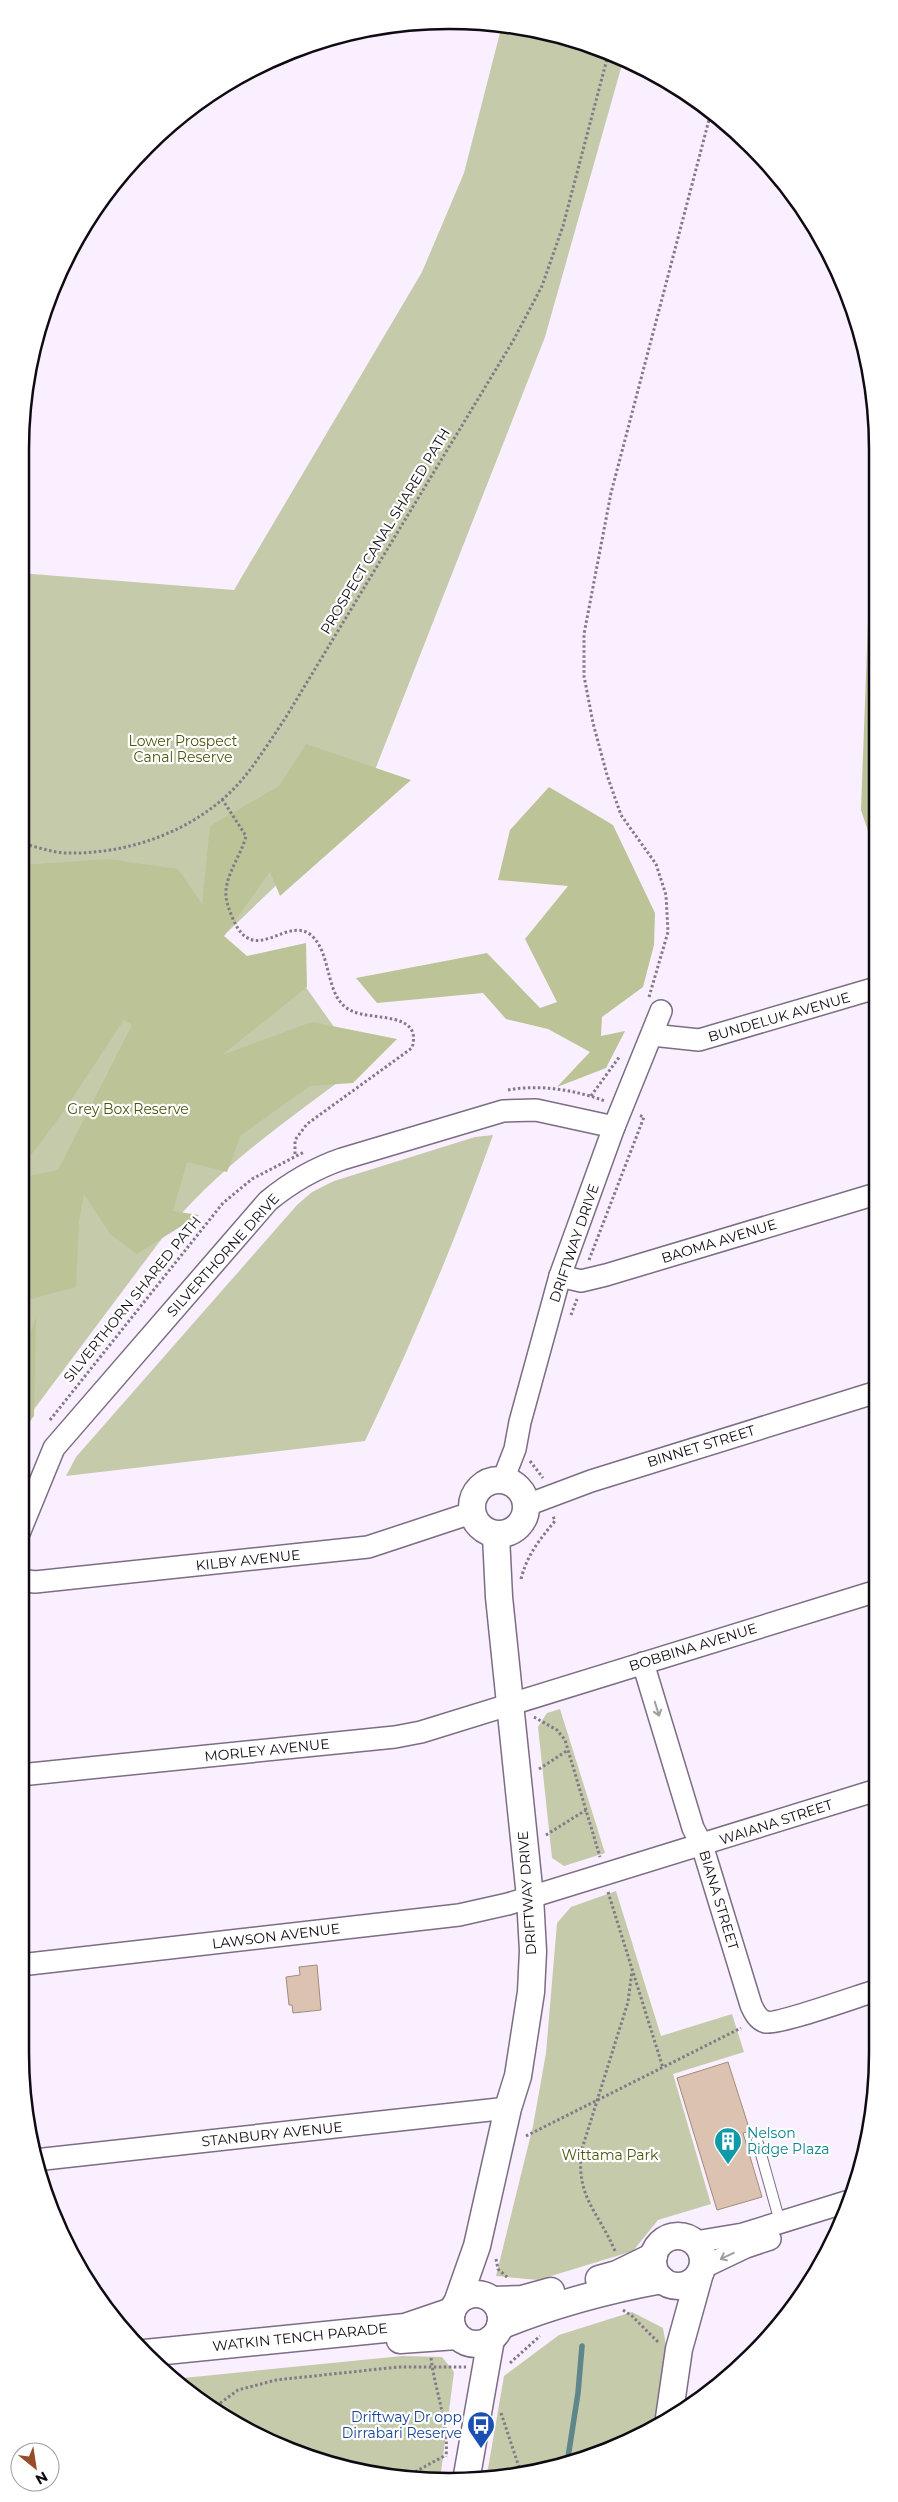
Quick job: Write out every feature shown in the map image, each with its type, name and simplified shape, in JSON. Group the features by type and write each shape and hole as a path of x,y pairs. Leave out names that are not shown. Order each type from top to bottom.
{"street":[{"name":"BUNDELUK AVENUE","path":"652,1035 699,1040 869,990"},
{"name":"DRIFTWAY DRIVE","path":"504,1480 515,1449 520,1422 560,1276 614,1127 652,1035 653,1008"},
{"name":"SILVERTHORNE DRIVE","path":"29,1509 54,1448 268,1201 292,1181 316,1168 342,1159 503,1111 536,1110 614,1127"},
{"name":"BAOMA AVENUE","path":"560,1276 581,1281 606,1275 869,1196"},
{"name":"BINNET STREET","path":"527,1505 591,1480 869,1394"},
{"path":"504,1480 515,1484 523,1493 527,1505 526,1514 516,1529 496,1536 486,1532 476,1523 471,1513 472,1502 480,1488 487,1482 504,1480"},
{"name":"KILBY AVENUE","path":"29,1581 368,1547 471,1513"},
{"name":"DRIFTWAY DRIVE","path":"468,2314 477,2246 508,2108 518,2076 531,1992 533,1950 521,1710 499,1597 496,1536"},
{"name":"BOBBINA AVENUE","path":"521,1710 643,1663 869,1593"},
{"name":"BIANA STREET","path":"643,1663 693,1828 702,1845 750,2005 757,2017 766,2022 783,2020 869,1993"},
{"name":"MORLEY AVENUE","path":"29,1774 395,1737 521,1710"},
{"name":"WAIANA STREET","path":"530,1897 869,1793"},
{"name":"LAWSON AVENUE","path":"29,1964 459,1915 530,1897"},
{"name":"STANBURY AVENUE","path":"42,2159 508,2108"},
{"path":"669,2410 672,2306 663,2281 654,2270 654,2256 660,2243 667,2238 681,2236 695,2242 743,2234 841,2204"},
{"path":"468,2314 478,2344 529,2314 621,2288 663,2281 676,2286 690,2283 701,2270 746,2247 835,2219"},
{"path":"672,2348 701,2270 702,2254 695,2242"},
{"name":"WATKIN TENCH PARADE","path":"154,2352 405,2327 468,2314 617,2274 654,2256"},
{"path":"467,2472 474,2427 500,2312 468,2314"},
{"path":"468,2314 469,2367 474,2427"},
{"name":"WATKIN TENCH PARADE","path":"167,2364 468,2314"}],"lane":[{"path":"757,2140 780,2222"}],"path":[{"name":"PROSPECT CANAL SHARED PATH","path":"29,845 63,853 110,851 167,835 195,820 222,799 249,772 286,717 513,341 542,286 563,226 607,60"},
{"path":"653,1008 659,967 668,932 666,895 656,864 621,815 607,775 593,723 584,676 584,634 611,493 709,119"},
{"name":"SILVERTHORN SHARED PATH","path":"45,1426 223,1202 252,1179 295,1155 294,1140 307,1124 412,1048 415,1038 413,1030 404,1022 352,1011 342,1004 322,950 313,936 304,931 297,930 259,940 252,940 238,931 227,905 226,892 228,878 242,850 246,836 222,799"},
{"path":"590,1096 625,1050"},
{"path":"521,1710 557,1730 565,1740 603,1876 664,2068"},
{"path":"538,1770 568,1750"},
{"path":"546,1835 586,1810"},
{"path":"618,2257 608,2234 582,2189 580,2169 581,2152 628,2002 632,1967"},
{"path":"526,2136 741,2028"},
{"path":"615,2309 621,2308 632,2316 649,2335 672,2348"},
{"path":"507,2366 538,2336 547,2333"},
{"path":"430,2350 434,2385 445,2424 446,2463"},
{"path":"219,2404 238,2390 276,2380 398,2367 432,2368 460,2366"},
{"path":"498,2407 518,2467"},
{"path":"416,2472 446,2455"}],"green space":[{"name":"Lower Prospect Canal Reserve","path":"500,32 558,43 622,66 545,337 362,803 214,945 300,979 361,1065 240,1157 217,1177 175,1221 29,1416 29,574 234,590 422,272 464,173"},
{"path":"868,621 869,834 861,810"},
{"name":"Grey Box Reserve","path":"306,744 411,780 280,896 270,872 224,936 247,956 306,943 307,987 222,1055 312,1022 397,1039 353,1083 310,1086 241,1135 227,1172 187,1162 173,1211 199,1215 137,1254 110,1234 84,1194 79,1221 76,1287 29,1300 29,1176 58,1170 132,1025 124,1020 59,1118 29,1155 29,865 108,859 178,869 202,904 210,826 279,786"},
{"path":"549,787 613,825 655,913 654,945 643,987 602,1017 601,1036 625,1031 606,1068 557,1087 590,1052 548,1029 506,1019 483,993 377,1003 356,978 487,953 540,1008 557,1002 525,939 568,886 498,880 510,830"},
{"path":"493,1135 433,1290 365,1441 66,1476 76,1457 297,1205 312,1192 334,1181 475,1137"},
{"path":"36,1317 34,1416 29,1422 29,1338"},
{"path":"560,1709 605,1853 564,1866 552,1858 538,1727 547,1713"},
{"name":"Wittama Park","path":"616,1891 661,2036 732,2014 744,2052 673,2074 711,2204 658,2220 633,2251 538,2280 496,2276 533,2126 546,2053 557,1923 571,1907"},
{"path":"632,2312 663,2328 670,2370 663,2414 635,2430 584,2451 531,2465 488,2471 504,2376 559,2335"},
{"path":"402,2356 442,2357 454,2372 441,2473 394,2470 340,2459 314,2451 263,2430 239,2417 183,2378"}],"building":[{"path":"317,1965 321,2010 293,2013 292,2005 289,2005 286,1977 300,1975 299,1967"},
{"name":"Nelson Ridge Plaza","path":"728,2062 750,2131 743,2133 762,2197 717,2210 677,2078"}],"waterway":[{"path":"568,2456 578,2393 582,2346"}],"place":[{"name":"Nelson Ridge Plaza","path":"728,2165"},
{"name":"Driftway Dr opp Dirrabari Reserve","path":"481,2449"}]}
